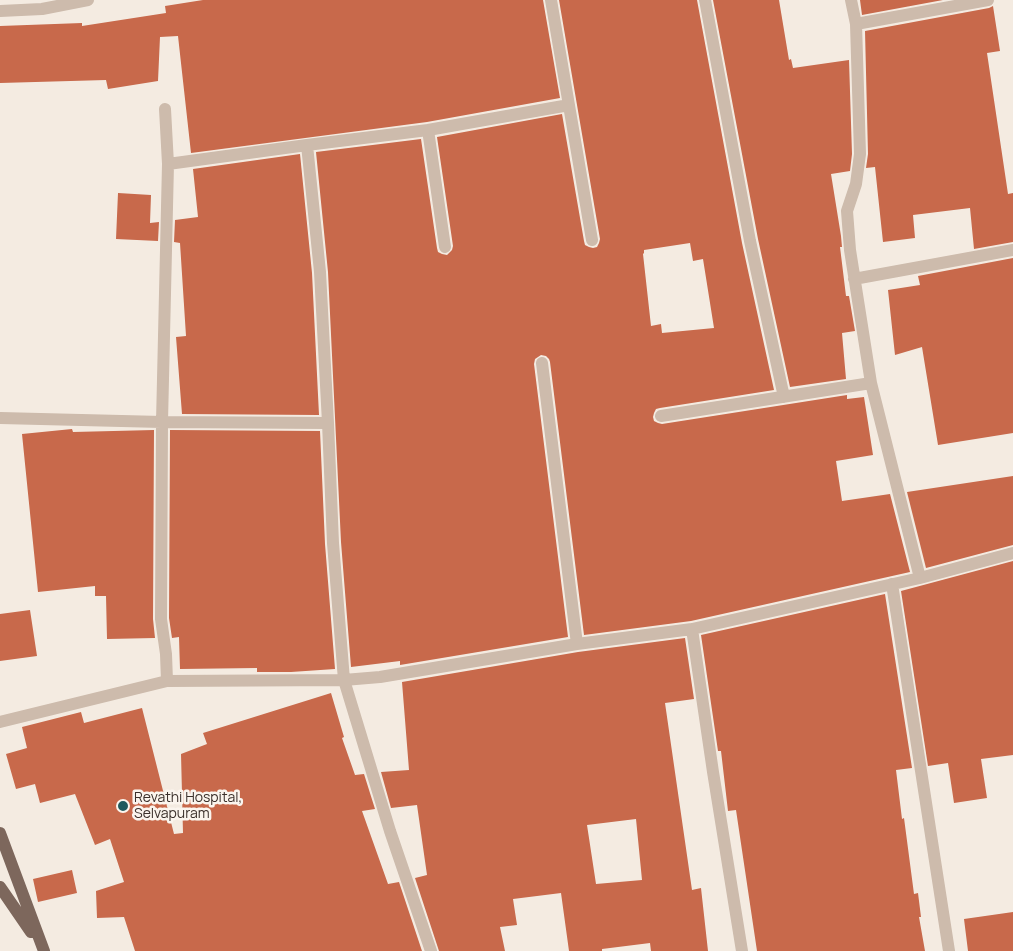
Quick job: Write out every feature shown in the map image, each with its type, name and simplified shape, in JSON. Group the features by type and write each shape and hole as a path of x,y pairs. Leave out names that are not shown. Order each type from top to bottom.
{"main road":[{"path":"0,833 42,948"},
{"path":"0,887 42,948"}],"street":[{"path":"0,11 42,4 88,0"},
{"path":"551,0 592,240"},
{"path":"705,0 750,242 784,397"},
{"path":"851,0 856,24 860,154 856,184 846,211 850,250 871,383 920,578"},
{"path":"856,24 988,0"},
{"path":"168,164 428,130 569,105"},
{"path":"165,109 168,164 162,422 161,619 166,654 167,682"},
{"path":"428,130 445,248"},
{"path":"307,145 320,272 333,544 344,680 390,831 431,951"},
{"path":"854,279 1013,250"},
{"path":"542,363 577,644"},
{"path":"660,416 871,383"},
{"path":"0,418 162,422 328,423"},
{"path":"0,722 167,682 344,680 380,677 577,644 692,629 920,578 1013,553"},
{"path":"892,584 949,951"},
{"path":"692,629 711,762 742,951"}],"building":[{"path":"203,0 543,0 560,98 427,122 191,153 178,36 160,37 158,81 108,89 106,80 0,83 0,26 82,23 82,26 166,13 165,6"},
{"path":"559,0 697,0 742,243 774,390 656,409 653,417 654,421 662,424 847,395 847,399 864,397 873,455 836,461 842,501 890,494 910,572 691,621 584,635 550,362 546,356 541,355 535,359 534,364 568,637 400,665 400,661 351,667 341,542 328,272 316,152 421,139 437,248 438,252 447,255 453,246 437,137 562,114 585,245 593,248 597,247 600,239","holes":["690,243 693,261 703,259 714,328 662,333 661,324 651,326 644,250"]},
{"path":"713,0 779,0 789,60 791,59 793,68 849,60 852,154 850,171 831,174 841,236 842,247 840,247 846,296 849,296 855,331 842,333 846,379 790,387 758,239"},
{"path":"860,0 943,0 862,15"},
{"path":"993,6 1000,51 987,53 1008,194 1013,193 1013,242 974,249 970,208 913,215 915,238 883,242 875,167 866,168 868,154 865,31"},
{"path":"300,154 312,273 319,415 182,414 176,337 186,336 180,243 174,242 175,220 198,217 193,169"},
{"path":"118,193 151,195 150,223 159,222 158,241 116,239"},
{"path":"1013,258 1013,433 938,445 922,347 895,355 888,290 920,285 918,276"},
{"path":"72,429 73,432 154,430 153,619 155,638 107,639 106,596 95,596 95,586 38,592 22,434"},
{"path":"170,430 320,431 325,544 335,669 257,672 257,668 180,669 179,637 172,638 169,618"},
{"path":"1013,476 1013,545 926,568 907,492"},
{"path":"1013,561 1013,755 981,759 987,798 954,803 948,763 928,766 901,591"},
{"path":"885,594 912,768 896,770 914,894 918,893 921,917 919,917 925,951 757,951 736,810 728,811 721,751 718,751 701,635"},
{"path":"30,610 37,656 0,661 0,614"},
{"path":"685,638 694,699 665,703 692,890 701,888 708,951 651,951 650,943 602,949 602,951 569,951 561,893 513,899 517,925 500,927 505,951 439,951 415,878 427,875 417,805 391,808 381,772 409,770 402,682 578,652","holes":["636,819 642,880 596,884 587,825"]},
{"path":"331,693 344,737 342,738 355,775 364,774 375,809 362,811 388,884 399,882 422,951 135,951 124,917 97,918 96,891 124,882 110,839 95,845 75,794 40,803 35,784 16,789 6,754 27,748 22,727 81,712 84,723 142,708 174,834 183,833 181,754 207,744 203,733"},
{"path":"72,870 77,893 38,902 33,879"},
{"path":"1013,912 1013,951 968,951 964,919"}],"place":[{"name":"Revathi Hospital, Selvapuram","path":"123,806"}]}
